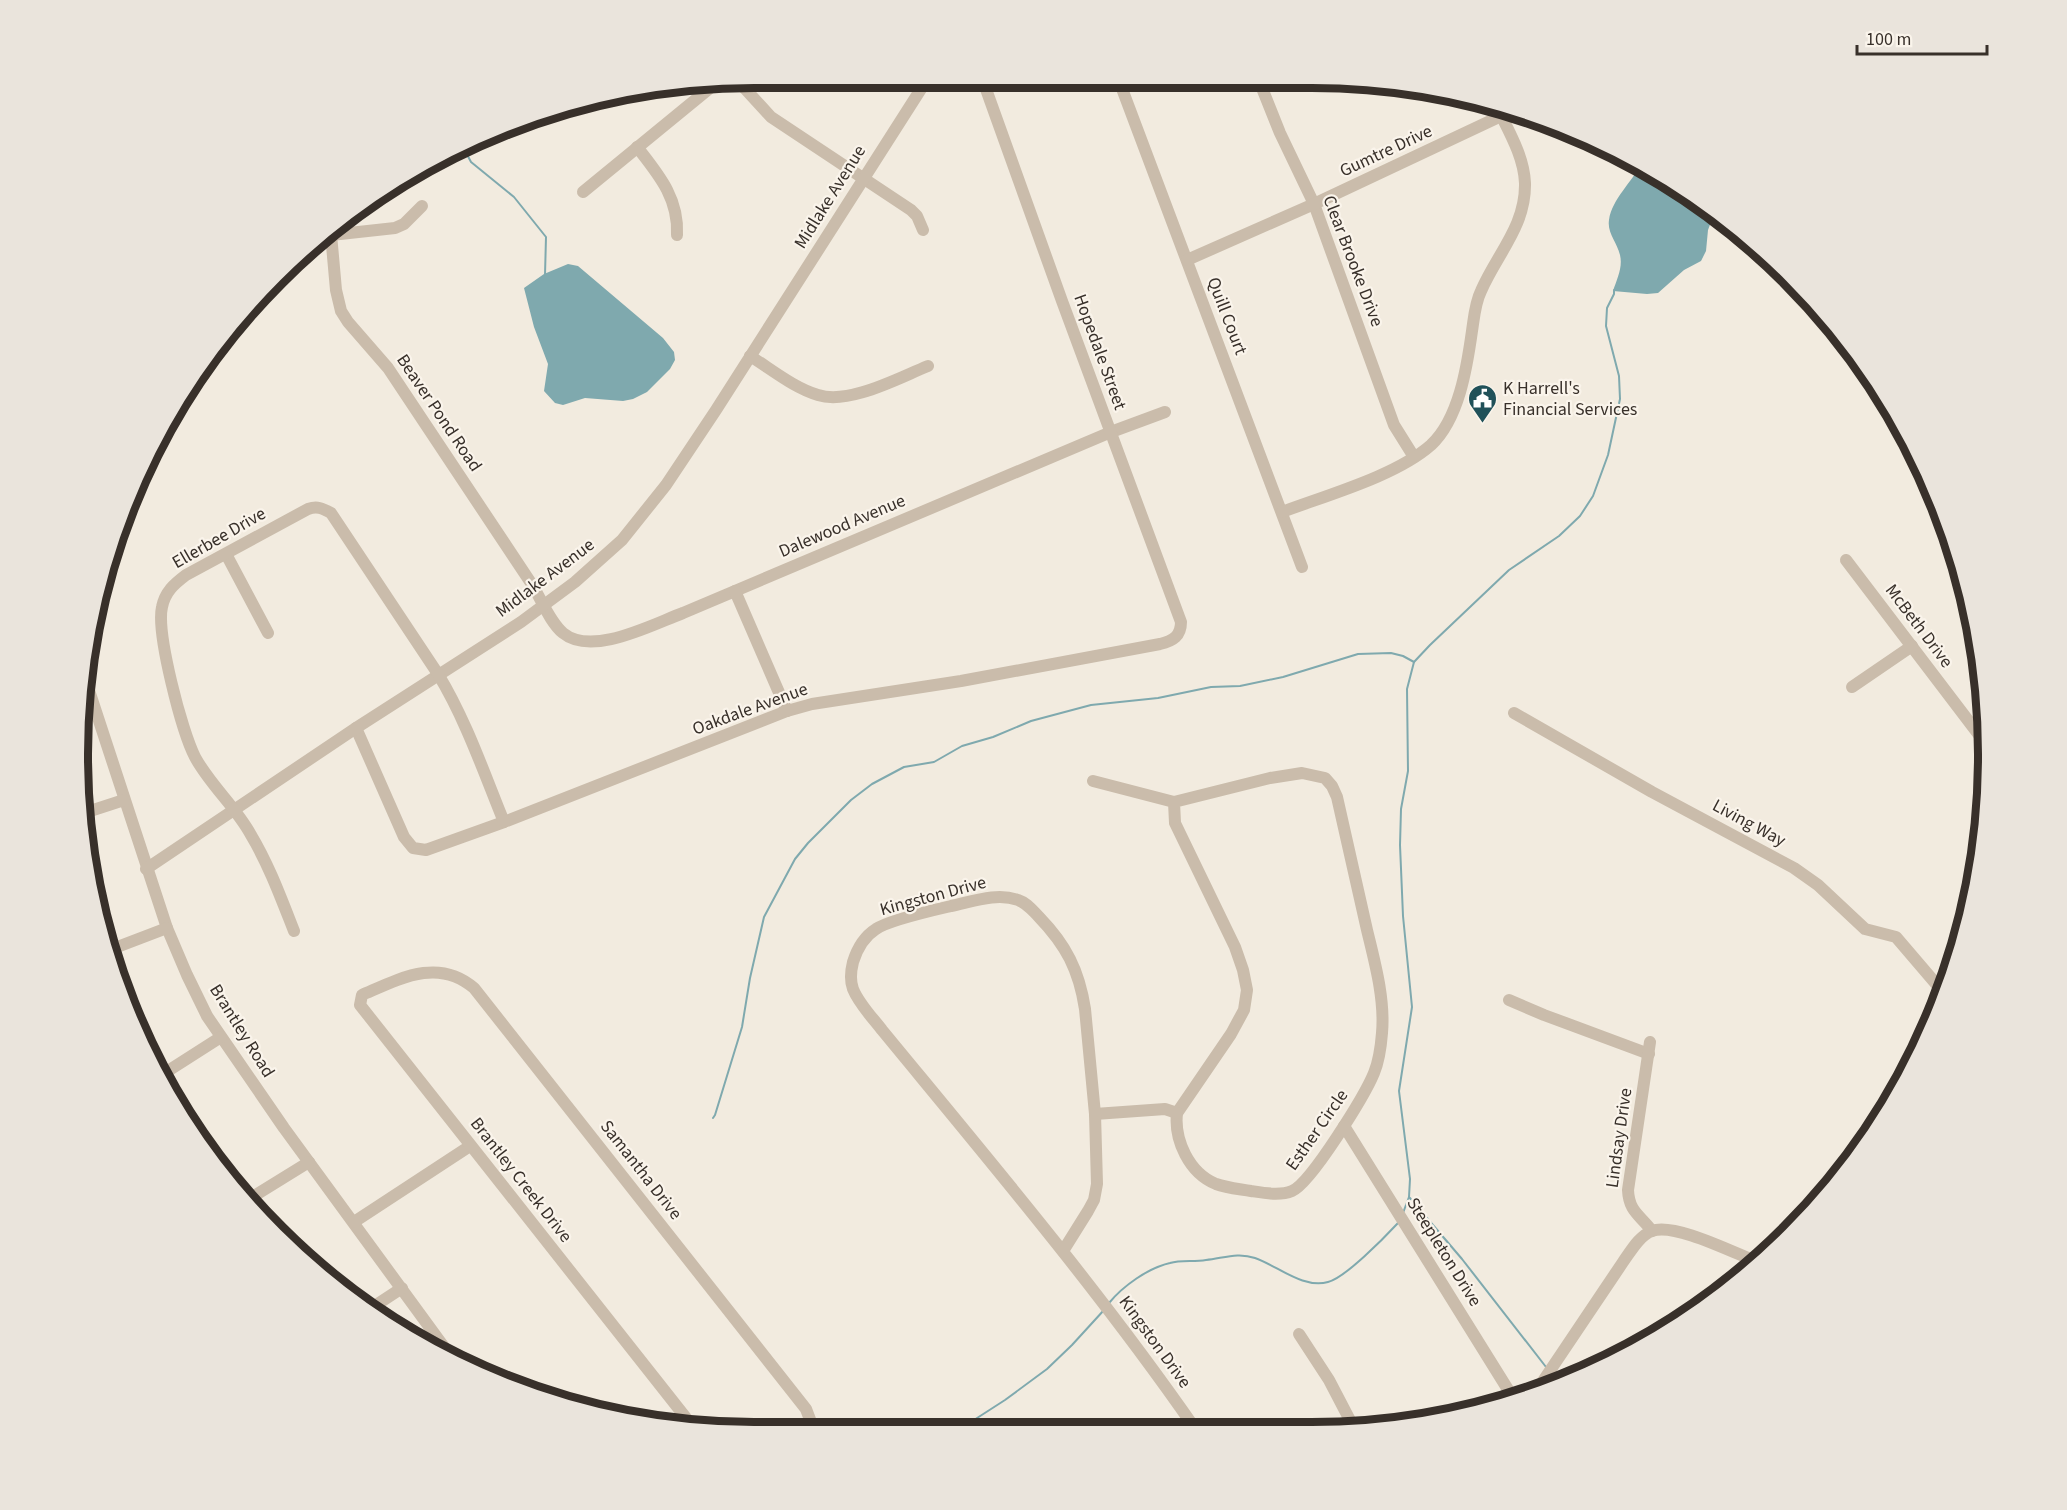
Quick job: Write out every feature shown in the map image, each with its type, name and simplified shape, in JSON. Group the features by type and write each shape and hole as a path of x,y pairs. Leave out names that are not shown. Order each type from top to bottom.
{"street":[{"path":"745,88 771,117 911,210 917,216 923,230"},
{"name":"Midlake Avenue","path":"146,868 544,605 595,566 638,522 666,484 922,88"},
{"name":"Hopedale Street","path":"986,88 1181,622 1176,638"},
{"name":"Quill Court","path":"1122,88 1302,567"},
{"name":"Clear Brooke Drive","path":"1262,88 1280,133 1314,204 1394,425 1414,457"},
{"path":"583,192 707,90"},
{"name":"Gumtre Drive","path":"1186,260 1314,204 1494,114"},
{"path":"1282,512 1388,472 1432,444 1445,427 1461,389 1480,292 1517,226 1523,206 1525,181 1516,148 1501,116"},
{"path":"637,147 666,186 672,204 677,235"},
{"path":"339,234 395,228 404,224 422,206"},
{"name":"Beaver Pond Road","path":"332,241 336,290 341,311 388,368 544,605"},
{"path":"750,356 816,394 837,397 853,395 928,366"},
{"name":"Dalewood Avenue","path":"544,605 552,620 563,633 574,639 590,642 620,637 735,591 1111,432 1165,412"},
{"name":"Ellerbee Drive","path":"294,930 263,857 245,825 194,755 168,670 161,631 161,610 170,588 186,575 308,509 315,506 321,507 331,513 336,520 438,674"},
{"path":"226,554 268,633"},
{"name":"McBeth Drive","path":"1846,560 1977,733"},
{"path":"735,591 787,711"},
{"name":"Oakdale Avenue","path":"356,728 404,837 413,848 435,848 787,711 812,704 961,681 1149,646 1170,642 1176,638"},
{"path":"1852,687 1912,646"},
{"path":"438,674 447,689 504,822"},
{"name":"Brantley Road","path":"91,698 167,928 207,1016 309,1162 441,1343"},
{"name":"Living Way","path":"1514,713 1652,792 1794,868 1818,885 1865,929 1896,937 1937,986"},
{"name":"Esther Circle","path":"1093,781 1174,802 1270,778 1302,773 1325,778 1337,797 1379,982 1383,1020 1375,1072 1344,1126 1301,1185 1287,1193 1265,1193 1216,1184 1199,1173 1178,1138 1177,1113"},
{"path":"91,811 124,800"},
{"path":"1095,1114 1165,1109 1177,1113 1183,1101 1231,1034 1244,1010 1246,990 1243,970 1235,947 1175,823 1174,802"},
{"name":"Kingston Drive","path":"1063,1251 1094,1200 1097,1177 1095,1114 1085,1009 1077,970 1054,934 1026,904 1019,900 1002,897 939,909 882,926 863,941 855,956 852,968 853,988 860,1002 1063,1251 1150,1364 1190,1422"},
{"path":"117,948 167,928"},
{"name":"Samantha Drive","path":"412,975 437,972 453,975 474,988 807,1409 811,1422"},
{"name":"Brantley Creek Drive","path":"412,975 362,995 360,1005 686,1418"},
{"name":"Lindsay Drive","path":"1509,1000 1544,1016 1650,1048 1628,1190 1630,1206 1652,1231"},
{"path":"168,1071 221,1037"},
{"name":"Steepleton Drive","path":"1344,1126 1509,1391"},
{"path":"354,1222 470,1146"},
{"path":"255,1195 309,1162"},
{"path":"1544,1379 1623,1262 1637,1243 1652,1231 1669,1229 1698,1237 1748,1258"},
{"path":"378,1304 402,1288"},
{"path":"1299,1334 1329,1380 1350,1420"}],"water":[{"path":"1636,173 1711,221 1706,251 1701,261 1684,270 1658,293 1613,291 1621,260 1611,233 1609,220 1618,198"},
{"path":"568,264 578,266 663,338 674,352 675,360 670,369 647,392 623,401 585,398 563,405 555,403 544,391 548,364 534,327 524,288 544,274"}],"waterway":[{"path":"467,154 471,162 514,197 546,237 545,275"},
{"path":"1403,1213 1409,1197 1410,1179 1399,1091 1412,1007 1403,916 1400,845 1401,809 1408,771 1407,689 1414,662 1430,645 1509,570 1559,536 1580,516 1593,496 1608,455 1620,399 1619,376 1606,326 1607,308 1614,290"},
{"path":"713,1118 742,1027 764,917 795,859 851,800 872,784 904,767 934,762 962,746 993,737 1031,721 1091,705 1158,698 1211,687 1240,686 1283,677 1358,654 1391,653 1414,662"},
{"path":"1409,1197 1462,1259 1546,1367"},
{"path":"1109,1303 1136,1278 1162,1265 1231,1256 1255,1258 1300,1280 1328,1282 1354,1265 1398,1223"},
{"path":"971,1422 1047,1369 1104,1310"}],"place":[{"name":"K Harrell's Financial Services","path":"1482,424"}]}
